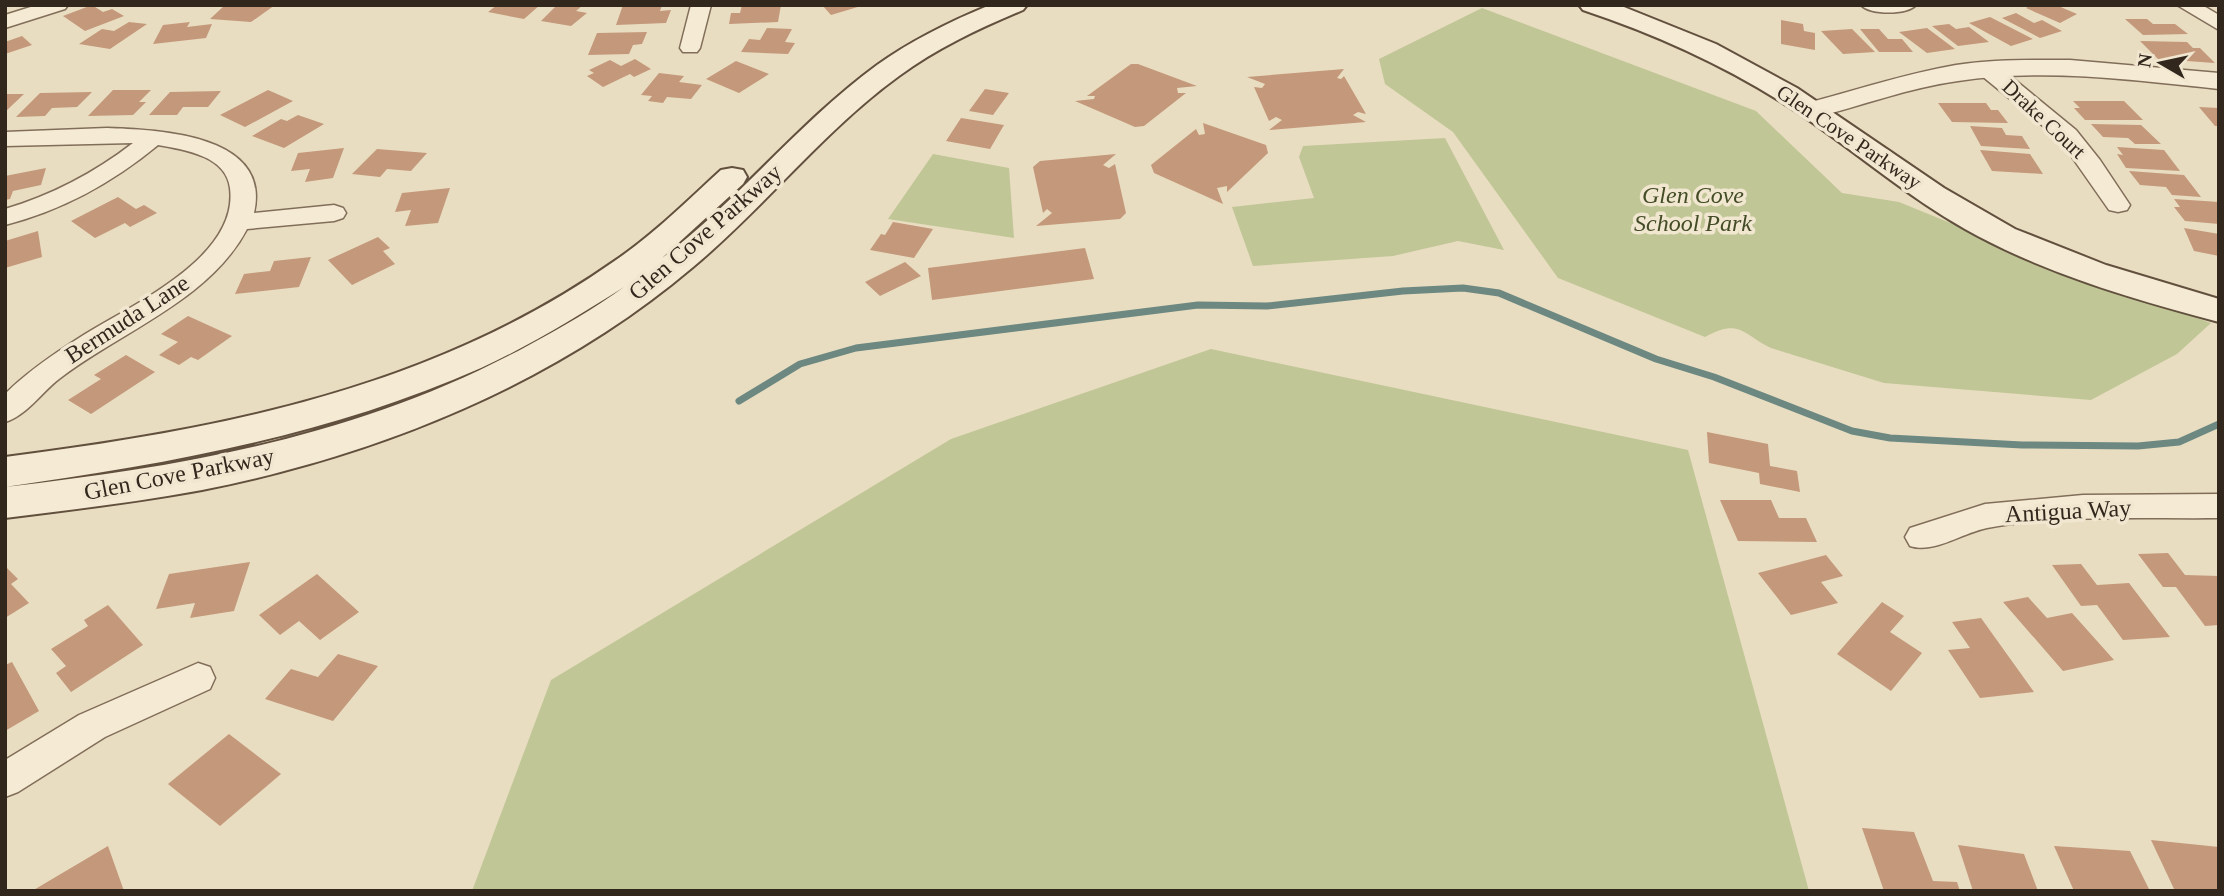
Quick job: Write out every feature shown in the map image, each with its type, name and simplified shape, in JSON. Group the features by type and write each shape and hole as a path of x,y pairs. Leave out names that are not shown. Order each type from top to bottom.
{"main road":[{"name":"Glen Cove Parkway","path":"5,472 179,448 240,435 351,405 461,364 550,319 618,275 699,207 837,80 920,26 966,5"},
{"name":"Glen Cove Parkway","path":"5,503 206,474 276,457 410,415 474,387 556,346 635,297 683,258 887,71 939,37 1014,5"},
{"name":"Glen Cove Parkway","path":"1592,5 1672,34 1825,107 1974,220 2073,267 2102,273 2219,311"},
{"name":"Glen Cove Parkway","path":"1639,5 1744,50 1809,85 1825,107"}],"street":[{"path":"5,22 58,5"},
{"path":"690,48 701,5"},
{"path":"1871,5 1906,5"},
{"path":"1825,107 1922,79 1990,71 2051,67 2219,81"},
{"name":"Drake Court","path":"1990,71 2068,135 2118,205"},
{"path":"5,217 70,195 116,169 153,138"},
{"path":"5,139 183,139 224,156 240,172 246,191 241,222 334,213"},
{"name":"Bermuda Lane","path":"5,412 26,388 72,353 128,321 193,277 236,233 241,222"},
{"name":"Antigua Way","path":"1921,537 1985,516 2083,508 2219,506"},
{"path":"5,780 92,726 198,678"}],"green space":[{"name":"Glen Cove School Park","path":"1482,8 1756,111 1842,193 1899,202 2090,280 2211,323 2177,354 2091,400 1884,383 1771,348 1734,328 1717,331 1705,337 1558,278 1453,132 1385,84 1379,59"},
{"path":"1445,138 1504,250 1458,241 1393,256 1253,266 1232,207 1314,198 1299,157 1303,146"},
{"path":"933,154 1009,168 1014,238 888,219"},
{"path":"1211,349 1688,450 1809,891 472,891 551,680 951,439"}],"building":[{"path":"92,5 103,12 112,9 124,16 85,31 63,16"},
{"path":"225,5 275,5 251,22 210,19"},
{"path":"497,5 540,5 524,19 488,12"},
{"path":"557,5 583,5 576,11 587,13 571,26 541,21"},
{"path":"623,5 662,5 660,11 671,10 666,23 616,25"},
{"path":"742,5 781,5 778,22 729,24 731,13 740,13"},
{"path":"822,5 861,5 861,6 831,15"},
{"path":"2031,5 2056,5 2077,14 2060,23 2026,8"},
{"path":"2016,13 2034,23 2042,20 2062,31 2040,38 2002,18"},
{"path":"1990,17 2033,39 2011,46 1969,23"},
{"path":"2125,19 2147,19 2153,24 2175,24 2188,34 2143,35"},
{"path":"1781,20 1803,24 1804,31 1815,33 1815,50 1781,44"},
{"path":"129,22 147,24 110,49 79,44 102,29 114,31"},
{"path":"190,22 187,27 212,24 206,38 153,44 163,25"},
{"path":"1949,24 1956,29 1969,27 1989,42 1958,46 1932,26"},
{"path":"767,28 792,29 785,42 795,43 788,54 741,52 749,39 760,40"},
{"path":"1927,28 1955,49 1927,53 1899,32"},
{"path":"1852,29 1875,52 1843,54 1821,31"},
{"path":"1860,29 1879,29 1888,39 1902,39 1913,52 1879,52"},
{"path":"647,32 642,44 633,45 629,54 588,55 597,33"},
{"path":"22,36 32,45 5,54 5,42"},
{"path":"2140,41 2187,42 2193,48 2200,48 2215,63 2158,59"},
{"path":"635,59 651,69 634,77 630,74 603,87 587,76 594,73 589,70 610,60 621,66"},
{"path":"736,61 769,74 739,93 706,79"},
{"path":"1131,64 1138,64 1197,86 1177,88 1178,93 1186,93 1144,126 1135,127 1075,101 1094,99 1095,96 1087,96"},
{"path":"1344,69 1337,78 1344,76 1366,114 1358,112 1353,115 1366,122 1269,130 1282,120 1276,117 1269,121 1254,87 1262,88 1265,84 1247,77"},
{"path":"659,73 684,76 679,82 702,85 691,99 667,97 663,103 648,101 652,96 641,95"},
{"path":"985,89 1009,93 993,115 969,111"},
{"path":"113,90 151,90 139,102 146,102 133,115 88,116"},
{"path":"268,90 293,101 245,127 220,115"},
{"path":"221,91 208,107 183,107 177,115 149,115 170,92"},
{"path":"92,92 77,107 52,108 45,116 16,117 40,93"},
{"path":"5,94 24,94 5,112"},
{"path":"2073,101 2124,101 2143,120 2085,120 2074,108 2080,108"},
{"path":"1938,103 1986,103 1991,110 1998,110 2008,123 1952,122"},
{"path":"2199,107 2219,108 2219,126 2215,126"},
{"path":"298,115 324,124 284,148 252,136 281,119 287,121"},
{"path":"961,118 1004,125 990,149 946,141"},
{"path":"1203,123 1266,145 1268,153 1227,192 1227,186 1217,188 1223,204 1154,173 1151,165 1196,129 1199,135 1205,134"},
{"path":"2091,124 2141,125 2161,144 2135,144 2128,138 2103,137"},
{"path":"1970,126 2002,128 2006,135 2022,136 2030,149 1981,146"},
{"path":"2117,147 2164,150 2180,171 2126,168 2117,154 2123,155"},
{"path":"344,148 333,178 305,182 310,169 291,171 298,153"},
{"path":"377,149 427,153 411,171 387,169 380,177 352,174"},
{"path":"1980,150 2030,154 2043,174 1992,171"},
{"path":"1116,154 1103,165 1109,168 1115,164 1126,213 1120,219 1036,226 1052,213 1047,209 1043,213 1033,167 1040,161"},
{"path":"46,168 41,185 13,191 10,199 5,200 5,176"},
{"path":"2129,171 2184,175 2201,197 2172,195 2166,187 2140,185"},
{"path":"450,188 438,223 405,226 411,210 395,212 402,193"},
{"path":"118,197 136,209 144,205 157,213 130,227 125,223 95,238 71,221"},
{"path":"2174,199 2219,202 2219,224 2185,221 2174,207 2180,207"},
{"path":"893,222 933,229 914,258 870,250"},
{"path":"2184,228 2219,234 2219,256 2194,251"},
{"path":"38,231 42,257 5,268 5,241"},
{"path":"378,237 390,248 383,251 395,264 352,285 328,260"},
{"path":"1085,248 1094,279 932,300 928,268"},
{"path":"311,257 299,287 235,294 244,274 270,271 274,261"},
{"path":"905,262 921,276 880,296 865,282"},
{"path":"188,316 232,336 198,360 191,357 179,365 159,355 178,342 161,334"},
{"path":"126,355 155,372 91,414 68,400 101,379 94,375"},
{"path":"1707,432 1768,444 1770,466 1797,471 1800,492 1760,484 1759,473 1709,463"},
{"path":"1720,500 1771,500 1779,518 1806,518 1817,542 1738,541"},
{"path":"2168,553 2185,575 2219,576 2219,625 2205,626 2176,587 2163,587 2138,554"},
{"path":"1826,555 1843,576 1821,582 1838,603 1791,615 1758,573"},
{"path":"250,562 234,611 190,618 195,603 156,609 169,574"},
{"path":"2081,564 2097,585 2129,583 2170,637 2123,640 2097,605 2081,606 2052,565"},
{"path":"7,568 18,579 11,584 29,603 5,618"},
{"path":"317,574 359,612 320,640 299,621 280,635 259,615"},
{"path":"2028,597 2047,618 2072,613 2114,660 2063,671 2003,602"},
{"path":"1882,602 1904,616 1890,632 1922,653 1891,691 1837,654"},
{"path":"108,605 143,645 71,692 56,673 66,666 51,649 88,626 84,620"},
{"path":"1981,618 2034,692 1980,698 1948,650 1970,648 1952,622"},
{"path":"338,654 378,666 333,721 265,699 291,669 318,677"},
{"path":"12,662 39,711 5,731 5,665"},
{"path":"229,734 281,774 220,826 168,784"},
{"path":"1862,828 1914,832 1933,881 1957,882 1960,891 1884,891"},
{"path":"2151,840 2219,847 2219,891 2175,891"},
{"path":"1958,845 2024,854 2038,891 1973,891"},
{"path":"108,846 124,891 32,891"},
{"path":"2054,846 2130,851 2150,891 2074,891"}],"waterway":[{"path":"739,401 800,364 856,348 1198,305 1267,306 1403,291 1463,288 1499,293 1656,359 1714,377 1852,431 1890,438 2022,445 2138,446 2179,442 2219,424"}]}
